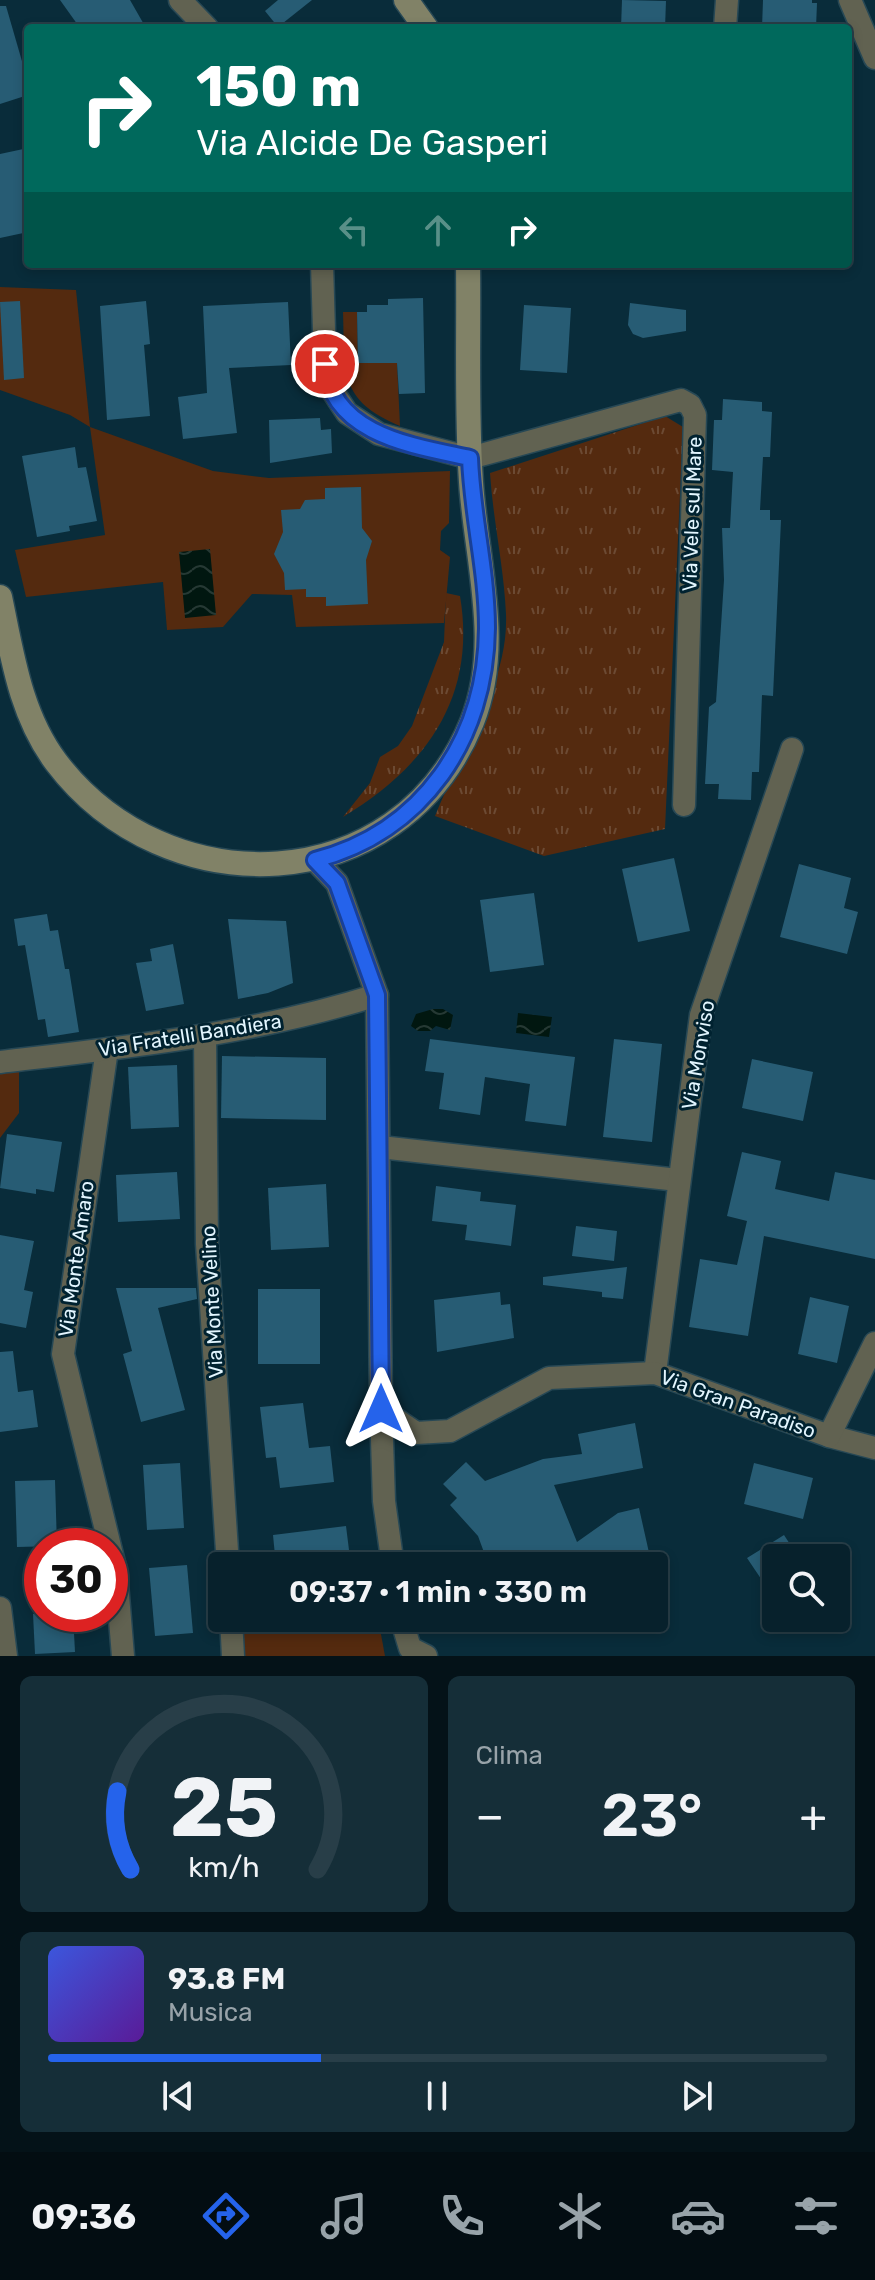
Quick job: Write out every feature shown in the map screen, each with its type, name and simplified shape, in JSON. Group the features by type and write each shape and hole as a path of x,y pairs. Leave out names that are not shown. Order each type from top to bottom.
{"street":[{"path":"180,0 203,24"},
{"path":"406,0 423,24"},
{"path":"725,24 727,0"},
{"path":"850,0 875,58"},
{"path":"322,268 325,372 335,398 347,413 379,434 470,458"},
{"path":"0,597 25,706 55,760 94,803 144,834 199,855 257,865 315,860 369,840 408,813 437,781 473,720 484,671 487,627 470,458 468,268"},
{"name":"Via Vele sul Mare","path":"470,458 681,400 690,405 695,415 684,805"},
{"name":"Via Monviso","path":"655,1373 701,1015 792,749"},
{"path":"315,860 337,883 377,995 381,1409 384,1501 391,1552"},
{"name":"Via Fratelli Bandiera","path":"0,1062 205,1037 269,1025 377,995"},
{"name":"Via Monte Velino","path":"205,1037 207,1244 227,1552"},
{"name":"Via Monte Amaro","path":"107,1049 63,1354 116,1571 123,1656"},
{"path":"380,1147 678,1180"},
{"path":"829,1436 875,1343"},
{"name":"Via Gran Paradiso","path":"381,1409 416,1433 450,1431 549,1378 655,1373 829,1436 875,1448"},
{"path":"0,1608 6,1656"},
{"path":"232,1632 233,1656"},
{"path":"405,1632 410,1648 426,1656"}],"green space":[{"path":"0,287 76,290 90,427 70,415 0,390"},
{"path":"343,312 357,312 358,363 397,363 400,426 365,406 349,382"},
{"path":"665,416 683,427 665,829 544,856 435,816 491,692 505,640 505,596 490,473"},
{"path":"90,427 213,471 269,478 450,471 449,523 441,531 440,550 450,557 444,623 296,627 292,595 252,594 223,627 167,630 163,582 26,597 15,550 105,535"},
{"path":"446,593 460,596 463,632 461,666 439,726 399,776 343,817 370,783 380,757 398,746 412,726 444,642"},
{"path":"19,1071 19,1113 0,1138 0,1072"},
{"path":"242,1632 381,1632 385,1656 244,1656"}],"water":[{"path":"210,549 216,615 185,618 179,552"},
{"path":"443,1009 453,1015 450,1030 436,1026 430,1031 418,1031 411,1026 416,1014"},
{"path":"518,1013 552,1017 549,1037 516,1033"}],"building":[{"path":"60,0 130,0 144,24 77,24"},
{"path":"278,0 312,0 282,24 276,24 265,11"},
{"path":"622,0 666,1 665,24 621,24"},
{"path":"763,0 812,0 812,3 817,3 816,24 762,24"},
{"path":"0,6 6,6 24,68 24,96 0,104"},
{"path":"24,149 24,233 0,238 0,154"},
{"path":"423,298 425,393 399,394 397,363 358,363 357,312 367,312 367,305 388,305 388,299"},
{"path":"20,301 24,378 4,380 0,302"},
{"path":"146,301 150,344 144,345 150,416 107,420 100,306"},
{"path":"288,302 291,365 229,368 237,433 183,439 178,397 207,393 203,306"},
{"path":"630,303 686,310 686,331 643,338 633,334 628,325"},
{"path":"524,305 571,308 567,373 520,370"},
{"path":"723,399 762,402 762,411 772,412 770,457 763,457 760,510 770,510 770,520 781,520 773,696 762,695 759,772 752,772 751,800 718,799 719,784 705,784 709,707 716,702 724,580 722,528 730,528 733,472 712,470 714,420 722,420"},
{"path":"320,418 321,430 331,429 332,453 270,463 269,420"},
{"path":"75,447 78,468 86,467 97,521 69,526 70,531 37,537 22,456"},
{"path":"361,487 362,528 372,541 366,560 368,604 326,606 326,597 306,597 306,589 285,590 284,573 274,554 283,532 281,510 300,509 305,500 325,499 325,488"},
{"path":"674,858 690,931 638,942 622,869"},
{"path":"799,864 851,878 844,908 858,912 847,954 780,937"},
{"path":"534,893 544,965 490,972 480,900"},
{"path":"47,914 50,931 58,930 65,969 69,969 79,1032 48,1037 45,1019 38,1020 25,945 18,946 14,919"},
{"path":"228,919 286,921 293,983 268,993 238,999"},
{"path":"173,944 184,1004 146,1011 136,963 152,961 150,949"},
{"path":"430,1039 575,1057 566,1126 525,1121 530,1084 485,1077 480,1115 439,1109 444,1073 425,1071"},
{"path":"614,1039 662,1044 652,1142 603,1137"},
{"path":"222,1056 326,1058 326,1120 221,1118"},
{"path":"752,1059 813,1072 803,1121 742,1108"},
{"path":"177,1065 179,1127 131,1129 128,1067"},
{"path":"7,1134 62,1142 54,1192 36,1189 36,1194 0,1188"},
{"path":"742,1152 781,1161 775,1189 829,1201 835,1172 875,1180 875,1259 764,1236 748,1336 689,1327 700,1259 737,1265 747,1221 727,1216"},
{"path":"177,1172 180,1219 118,1222 116,1175"},
{"path":"326,1184 329,1247 271,1250 268,1188"},
{"path":"436,1186 481,1192 480,1201 516,1205 511,1246 465,1240 467,1225 432,1221"},
{"path":"576,1226 617,1231 614,1261 572,1256"},
{"path":"0,1235 34,1241 24,1290 33,1292 26,1328 0,1323"},
{"path":"627,1267 623,1299 602,1297 602,1292 543,1285 543,1277"},
{"path":"116,1288 196,1288 197,1299 158,1308 185,1410 141,1422 123,1354 132,1351"},
{"path":"258,1289 320,1289 320,1364 258,1364"},
{"path":"500,1292 501,1305 510,1304 514,1338 437,1352 434,1300"},
{"path":"810,1297 849,1306 837,1363 798,1354"},
{"path":"13,1351 18,1392 33,1390 38,1427 0,1432 0,1352"},
{"path":"303,1403 309,1448 330,1446 334,1482 280,1488 276,1457 266,1458 260,1407"},
{"path":"635,1423 643,1468 554,1485 577,1542 618,1513 639,1508 649,1552 484,1552 478,1536 450,1505 457,1498 443,1484 466,1462 485,1481 543,1459 582,1454 578,1434"},
{"path":"180,1463 184,1528 147,1530 143,1465"},
{"path":"754,1463 813,1478 803,1519 744,1504"},
{"path":"55,1480 56,1528 24,1528 24,1547 17,1547 15,1481"},
{"path":"346,1526 349,1552 275,1552 273,1535"},
{"path":"784,1535 790,1544 770,1544"},
{"path":"762,1549 762,1580 747,1558"},
{"path":"187,1565 193,1633 155,1636 149,1568"},
{"path":"34,1632 74,1632 75,1652 35,1654"}],"route":[{"path":"325,364 335,398 360,423 399,441 470,458 487,627 484,671 473,720 437,781 390,828 338,854 315,860 337,883 377,995 381,1409"}]}
